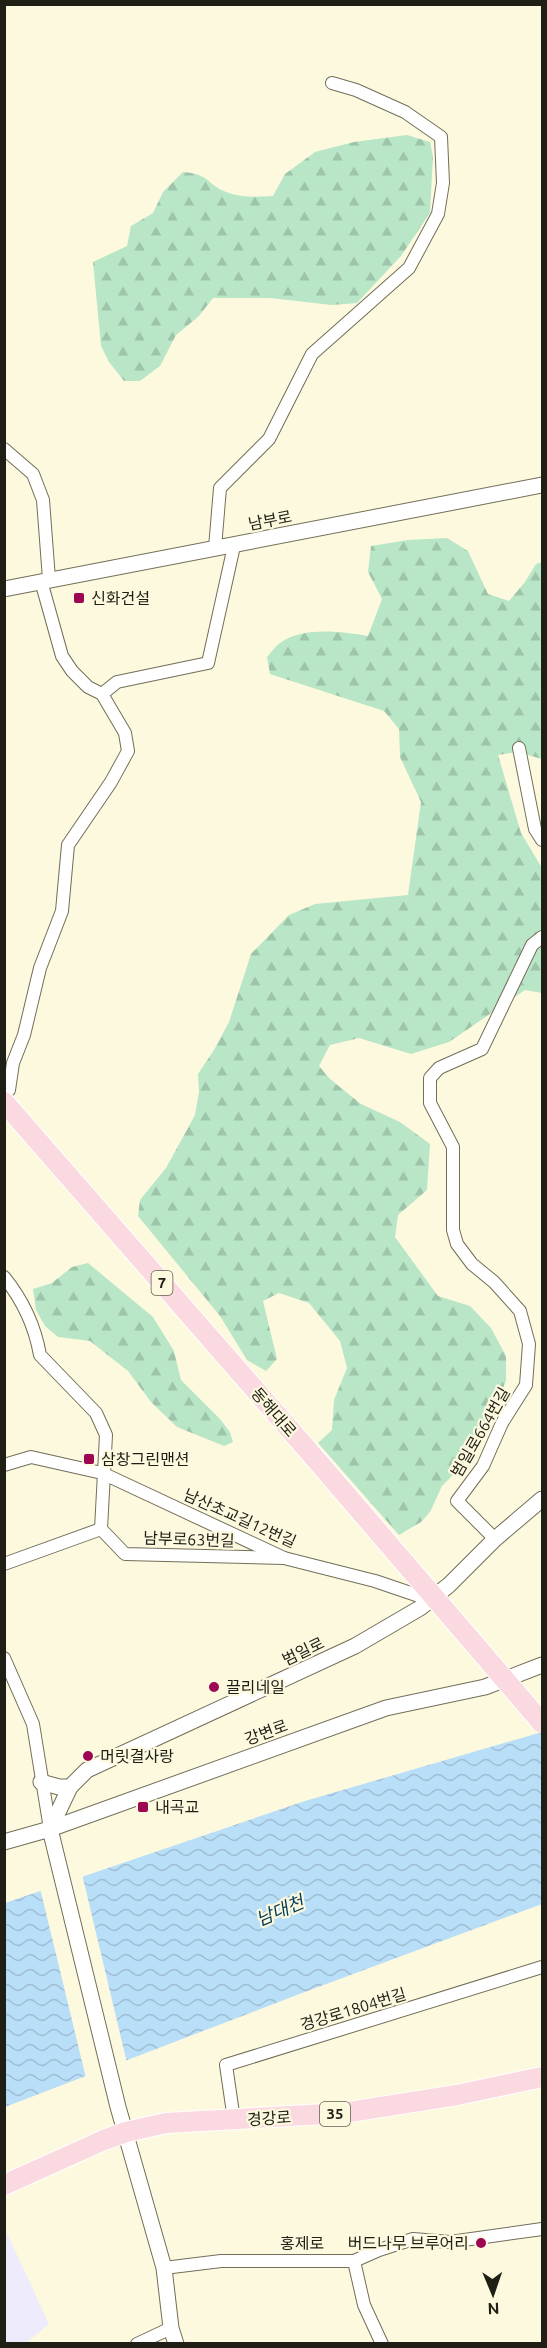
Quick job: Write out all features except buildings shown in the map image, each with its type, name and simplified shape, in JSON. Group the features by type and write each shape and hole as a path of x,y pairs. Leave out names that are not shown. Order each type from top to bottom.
{"main road":[{"name":"동해대로","path":"7,1096 543,1723"},
{"name":"경강로","path":"4,2185 126,2132 166,2123 343,2113 457,2096 543,2077"}],"street":[{"path":"215,548 220,488 269,439 312,354 409,268 438,214 443,183 441,137 405,112 356,90 332,83"},
{"path":"4,449 33,474 44,500 45,580 62,656 72,671 88,687 102,694 125,734 128,751 111,782 68,845 62,911 40,968 24,1035 13,1064 7,1096"},
{"name":"남부로","path":"4,589 543,485"},
{"path":"102,694 117,682 208,663 234,546"},
{"path":"519,748 535,829 543,840"},
{"name":"범일로664번길","path":"495,1539 457,1501 483,1466 502,1423 526,1385 530,1344 520,1311 494,1282 472,1263 457,1244 453,1230 453,1147 430,1103 430,1078 439,1068 482,1049 532,945 543,938"},
{"path":"4,1277 18,1294 38,1342 40,1355 96,1413 106,1435 102,1473 101,1529 4,1564"},
{"name":"남산초교길12번길","path":"4,1466 31,1457 102,1473 284,1558 375,1581 431,1600"},
{"name":"범일로","path":"51,1833 70,1787 87,1770 355,1646 420,1608 449,1585 495,1539 543,1499"},
{"name":"남부로63번길","path":"101,1529 125,1554 284,1558"},
{"path":"4,1658 33,1724 51,1833 118,2106 164,2268 171,2328 176,2343"},
{"name":"강변로","path":"4,1842 51,1833 386,1708 485,1687 543,1665"},
{"path":"41,1782 59,1787 70,1787"},
{"name":"경강로1804번길","path":"234,2120 226,2065 543,1967"},
{"path":"382,2343 364,2305 354,2261 413,2239 450,2242 543,2229"},
{"name":"홍제로","path":"164,2268 221,2261 354,2261"},
{"path":"137,2343 171,2328"}],"shaded area":[{"path":"4,2227 49,2324 26,2343 5,2343"}],"green space":[{"path":"407,135 430,142 433,156 430,213 401,256 357,303 332,305 270,298 213,298 199,316 176,335 160,366 140,381 124,381 109,362 101,346 93,262 127,246 131,226 153,213 163,192 183,172 203,177 232,194 249,197 273,196 285,174 315,152 354,142"},
{"path":"447,538 468,551 488,594 509,601 536,564 542,562 542,759 517,752 498,755 521,833 542,868 542,993 525,990 449,1042 411,1054 359,1038 330,1045 319,1066 330,1079 361,1104 400,1122 430,1144 427,1190 398,1215 395,1237 438,1296 470,1306 491,1328 506,1356 506,1381 481,1440 461,1467 442,1486 430,1512 421,1522 399,1535 318,1443 332,1430 334,1400 347,1368 340,1341 309,1303 279,1293 263,1301 277,1359 266,1371 247,1360 220,1316 138,1216 140,1200 166,1168 195,1115 199,1092 198,1074 229,1022 251,954 289,915 315,904 408,895 421,802 400,757 399,729 384,711 270,674 267,657 280,643 300,634 323,632 368,636 382,599 368,572 371,546 408,540"},
{"path":"88,1263 153,1317 174,1351 181,1380 220,1419 230,1432 233,1442 224,1446 177,1427 151,1402 128,1371 90,1341 58,1337 45,1326 36,1310 33,1289 52,1283 72,1267"}],"water":[{"name":"남대천","path":"542,1732 542,1904 5,2107 5,1903 305,1801"}],"pier":[{"path":"82,1874 127,2063 86,2078 40,1888"}],"place":[{"name":"신화건설","path":"79,598"},
{"name":"삼창그린맨션","path":"89,1459"},
{"name":"끌리네일","path":"214,1687"},
{"name":"머릿결사랑","path":"88,1756"},
{"name":"내곡교","path":"143,1807"},
{"name":"버드나무 브루어리","path":"481,2243"}]}
